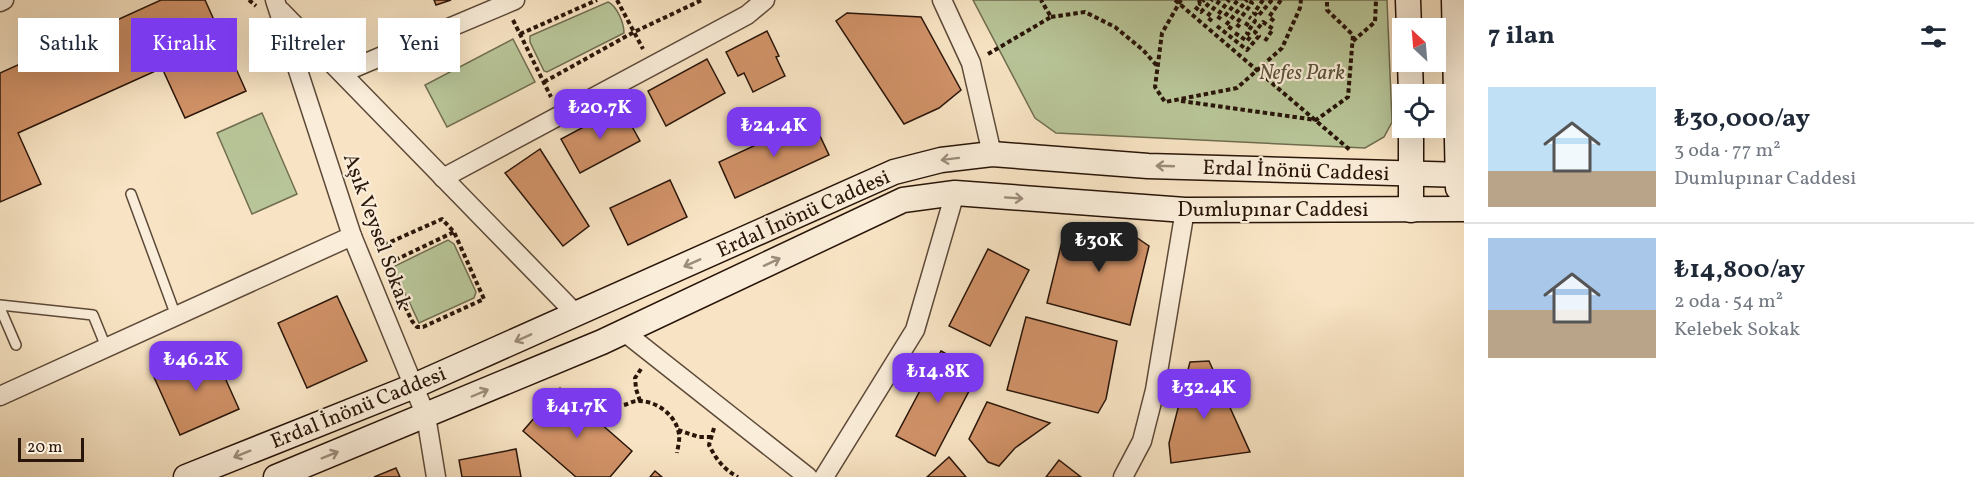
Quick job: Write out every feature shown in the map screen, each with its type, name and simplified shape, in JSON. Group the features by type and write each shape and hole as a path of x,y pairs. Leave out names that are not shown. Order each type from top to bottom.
{"main road":[{"path":"1408,0 1409,18"},
{"path":"1454,0 1461,209"},
{"path":"1411,210 1412,138"},
{"name":"Erdal İnönü Caddesi","path":"186,477 414,386 894,172 941,160 992,154 1148,166 1461,175"},
{"name":"Dumlupınar Caddesi","path":"903,200 956,193 1185,210 1461,209"},
{"name":"Erdal İnönü Caddesi","path":"276,477 602,342 903,200"}],"street":[{"path":"443,178 747,15 765,0"},
{"path":"942,0 971,63 992,154"},
{"path":"271,6 342,73 577,315"},
{"name":"Aşık Veysel Sokak","path":"271,6 352,236 426,416 436,477"},
{"path":"342,73 513,8"},
{"path":"824,477 915,330 956,193"},
{"path":"1123,477 1142,441 1155,390 1185,210"},
{"path":"0,396 352,236"},
{"path":"623,331 808,477"}],"lane":[{"path":"131,194 176,316"},
{"path":"16,345 0,306 93,315 106,347"}],"path":[{"path":"249,0 271,6"},
{"path":"520,34 597,0"},
{"path":"617,0 643,49"},
{"path":"544,82 634,32 702,0"},
{"path":"1041,0 1051,17"},
{"path":"1199,0 1200,4 1204,0"},
{"path":"1195,7 1202,12 1212,0"},
{"path":"1212,21 1207,17 1220,0"},
{"path":"1229,0 1217,16 1223,18 1238,0"},
{"path":"1240,27 1236,24 1251,3 1247,0 1226,25 1247,41 1251,36 1246,33 1255,21 1249,17"},
{"path":"1261,1 1254,13 1258,16 1272,0"},
{"path":"1274,21 1269,17 1281,0"},
{"path":"1301,0 1300,8 1282,48 1257,70 1237,88 1165,102 1155,87 1162,33 1179,1 1257,70 1353,152"},
{"path":"1175,100 1316,120 1348,97 1353,35 1327,10 1327,0"},
{"path":"1352,41 1375,22 1376,0"},
{"path":"513,8 520,34 551,97"},
{"path":"1229,10 1234,15"},
{"path":"971,63 1051,17 1085,12 1115,27 1143,50 1158,67"},
{"path":"1217,26 1247,50 1259,36 1255,32 1263,22 1273,29 1265,40"},
{"path":"1245,23 1251,27"},
{"path":"375,249 442,219 454,232 484,299 423,327 417,327 412,321 403,301"},
{"path":"391,276 388,270 391,262 454,232"},
{"path":"640,401 635,378 642,369"},
{"path":"624,405 640,401 669,413 678,429 678,453"},
{"path":"714,426 709,444 719,463 738,477"},
{"path":"678,429 699,437 711,437"}],"green space":[{"name":"Nefes Park","path":"973,0 1387,0 1392,122 1384,137 1365,148 1056,133 1035,118"},
{"path":"608,2 619,15 624,33 547,72 544,71 530,42 530,36"},
{"path":"513,39 535,82 447,127 425,85 450,72 460,72 460,67"},
{"path":"262,113 297,194 252,214 217,133"},
{"path":"448,240 454,244 476,292 474,298 419,323 393,267"}],"building":[{"path":"161,0 205,0 213,18 131,18 131,72 153,72 18,133 41,184 0,202 0,73 18,65 18,72 119,72 119,19"},
{"path":"434,0 451,0 436,5"},
{"path":"847,13 921,17 961,90 939,108 904,124 836,21"},
{"path":"767,31 779,56 776,57 785,76 753,92 744,73 738,76 726,52"},
{"path":"707,59 725,93 666,126 648,91"},
{"path":"237,71 246,91 185,118 164,72"},
{"path":"621,107 640,141 580,173 561,139"},
{"path":"812,119 829,155 735,198 719,162"},
{"path":"540,149 589,226 563,246 505,173"},
{"path":"670,180 687,217 628,245 610,208"},
{"path":"1065,229 1127,231 1149,246 1130,325 1047,303"},
{"path":"988,249 1029,270 990,346 949,326"},
{"path":"337,296 367,361 307,388 278,323"},
{"path":"1026,317 1117,341 1106,399 1098,413 1007,390"},
{"path":"212,349 239,409 180,435 153,375"},
{"path":"941,351 979,372 935,456 896,436"},
{"path":"1209,361 1250,452 1171,463 1169,443 1190,362"},
{"path":"560,388 632,451 610,477 576,477 523,431"},
{"path":"987,402 1050,423 1015,448 999,466 988,462 969,439"},
{"path":"516,449 521,477 462,477 459,460"},
{"path":"949,457 966,477 927,477"},
{"path":"1059,460 1081,477 1046,477"},
{"path":"396,468 400,477 374,477"},
{"path":"655,471 662,477 650,477"}]}
